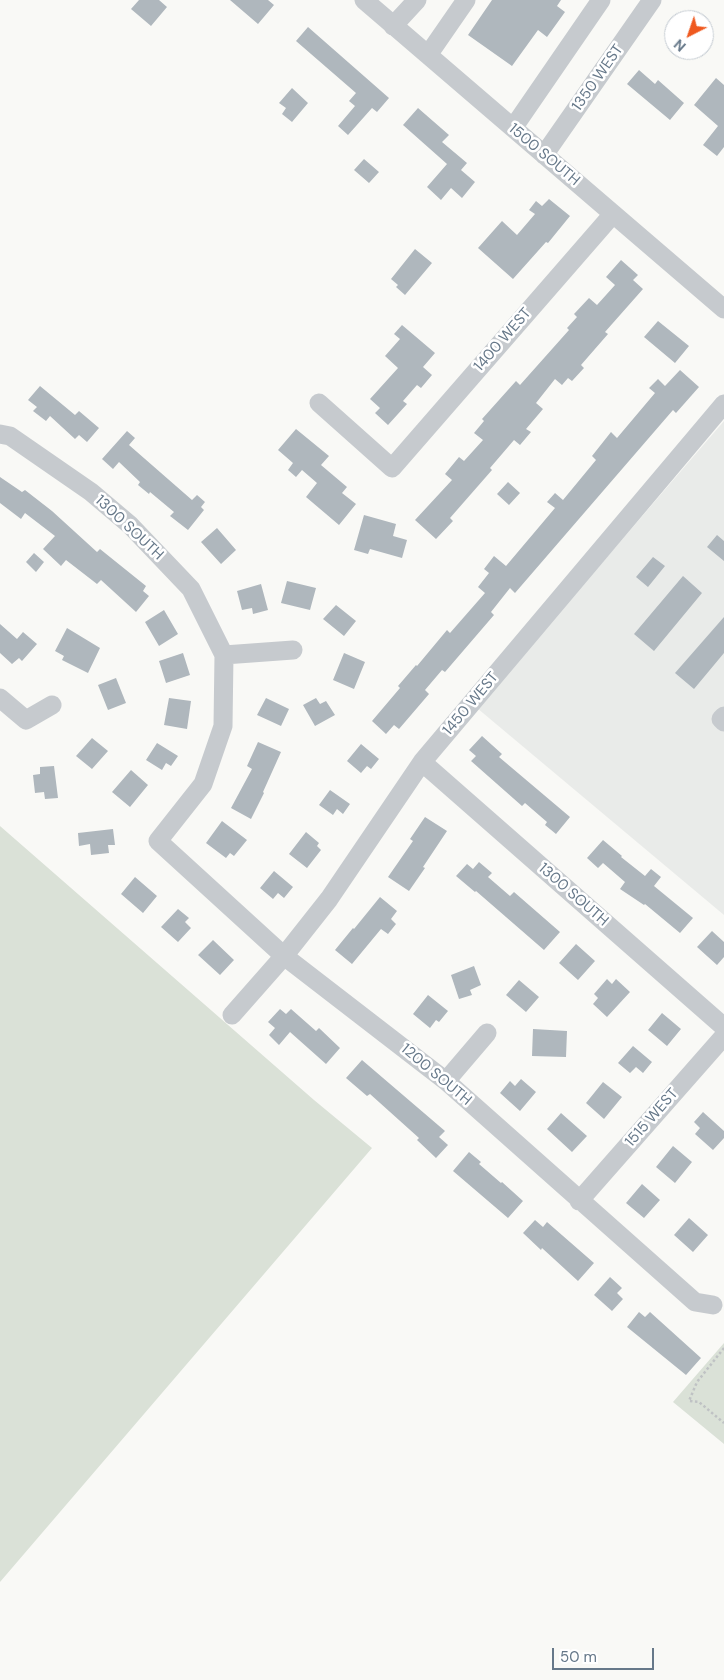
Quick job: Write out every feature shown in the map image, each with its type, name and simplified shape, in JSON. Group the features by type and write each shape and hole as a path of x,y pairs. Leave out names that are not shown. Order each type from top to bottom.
{"street":[{"name":"1500 SOUTH","path":"364,0 724,309"},
{"path":"393,26 417,0"},
{"path":"428,55 466,0"},
{"path":"513,128 601,0"},
{"name":"1350 WEST","path":"544,155 652,0"},
{"name":"1400 WEST","path":"319,403 392,468 613,214"},
{"name":"1450 WEST","path":"232,1016 284,956 329,899 422,762 724,404"},
{"name":"1300 SOUTH","path":"0,434 10,436 91,492 130,525 191,589 224,655"},
{"path":"224,655 293,650"},
{"name":"1200 SOUTH","path":"224,655 223,726 203,784 158,841 284,956 446,1082 695,1302 713,1304"},
{"path":"0,698 26,720 52,705"},
{"path":"724,716 721,719 724,722"},
{"name":"1300 SOUTH","path":"422,762 724,1027"},
{"path":"446,1082 487,1033"},
{"name":"1515 WEST","path":"579,1201 724,1036"}],"path":[{"path":"724,1348 697,1382 689,1401 699,1402 724,1423"}],"shaded area":[{"path":"724,421 724,915 477,708"},
{"path":"0,826 314,1100 372,1148 0,1582"},
{"path":"724,1343 724,1444 673,1402"}],"building":[{"path":"139,0 159,0 167,7 151,26 131,9"},
{"path":"230,0 268,0 274,5 258,24"},
{"path":"492,0 561,0 557,6 565,12 547,37 538,30 512,66 468,35"},
{"path":"308,27 389,98 377,112 372,108 348,135 338,126 355,106 349,101 356,93 296,41"},
{"path":"639,70 655,84 658,80 684,103 670,120 627,84"},
{"path":"716,78 724,85 724,147 717,156 703,145 718,126 694,105"},
{"path":"292,88 308,103 292,122 282,114 286,108 279,103"},
{"path":"418,108 449,135 442,142 467,163 461,170 475,182 462,198 451,188 441,200 427,187 447,164 403,125"},
{"path":"364,159 379,172 369,183 354,170"},
{"path":"549,199 570,216 548,243 546,242 513,279 478,248 502,221 517,235 535,214 529,210 536,201 542,206"},
{"path":"415,249 432,263 405,295 396,287 398,285 391,279"},
{"path":"621,260 638,275 633,280 643,289 605,332 608,334 581,365 584,368 572,381 568,378 562,385 555,379 536,403 543,409 526,429 531,432 520,445 514,440 490,468 492,470 450,518 453,521 436,539 415,520 452,480 445,474 459,457 464,461 483,440 474,433 484,421 482,419 516,381 520,385 569,330 567,328 577,317 574,314 589,298 597,305 615,285 606,277"},
{"path":"658,321 689,346 675,363 644,337"},
{"path":"402,325 435,353 423,367 432,375 421,388 417,385 403,401 407,404 388,425 375,413 380,408 370,399 398,368 385,356 400,339 394,334"},
{"path":"680,370 699,387 676,413 673,410 515,593 510,588 491,612 494,615 445,672 442,670 425,690 429,694 399,729 394,725 386,734 372,721 400,688 398,686 416,665 447,630 450,633 485,593 478,587 489,573 484,569 494,556 506,566 555,508 547,502 555,493 563,500 596,460 592,456 611,432 617,438 655,393 649,388 658,379 665,386"},
{"path":"40,386 75,415 79,411 99,428 87,442 79,435 75,439 50,416 46,421 33,411 37,407 28,400"},
{"path":"296,429 329,456 321,465 347,487 342,493 356,504 339,525 306,497 317,483 302,470 296,477 288,470 293,463 278,450"},
{"path":"127,431 135,438 129,445 192,500 197,495 205,502 201,507 204,510 188,530 170,516 174,512 150,492 149,494 138,485 140,482 119,462 113,469 102,459"},
{"path":"0,477 22,492 25,490 52,511 97,552 100,549 146,586 143,591 149,596 136,612 101,580 97,584 66,560 61,566 43,549 55,536 25,513 21,519 0,503"},
{"path":"508,482 520,493 509,505 497,494"},
{"path":"364,515 396,524 393,536 407,540 402,558 370,549 368,554 354,550"},
{"path":"217,528 236,550 221,564 201,542"},
{"path":"717,535 724,541 724,561 707,547"},
{"path":"34,553 44,562 36,572 26,562"},
{"path":"653,557 665,566 648,587 636,577"},
{"path":"683,576 702,593 654,651 634,634"},
{"path":"287,581 316,588 310,610 281,603"},
{"path":"261,584 268,610 253,614 252,608 242,610 237,591"},
{"path":"336,605 356,621 344,636 323,619"},
{"path":"164,610 178,634 159,646 145,622"},
{"path":"724,617 724,653 694,689 675,673"},
{"path":"0,624 17,639 23,632 37,644 22,661 19,658 12,664 0,653"},
{"path":"67,628 100,648 88,673 62,660 64,656 55,651"},
{"path":"183,653 190,675 166,683 159,661"},
{"path":"344,653 365,662 354,689 333,680"},
{"path":"116,678 126,703 108,710 98,685"},
{"path":"169,698 191,701 187,729 164,725"},
{"path":"266,698 289,709 281,726 257,715"},
{"path":"316,698 320,704 326,701 335,715 315,726 303,705"},
{"path":"482,736 502,754 499,757 570,817 556,834 545,825 547,822 525,803 522,806 471,761 476,756 469,750"},
{"path":"92,738 108,751 92,769 76,756"},
{"path":"258,742 281,752 251,819 231,808 252,769 247,766"},
{"path":"157,743 178,756 171,766 166,763 162,770 146,760"},
{"path":"361,744 379,759 371,769 367,766 361,773 347,761"},
{"path":"54,766 58,798 45,799 44,792 35,793 33,775 40,774 40,767"},
{"path":"131,770 148,785 130,807 112,792"},
{"path":"330,790 350,804 343,814 337,809 333,815 319,805"},
{"path":"425,817 447,831 409,891 388,877 413,841 410,839"},
{"path":"222,821 247,840 234,856 230,853 226,858 206,843"},
{"path":"113,829 115,845 108,845 109,853 91,855 90,844 79,846 78,833"},
{"path":"306,832 319,843 317,846 321,850 307,868 289,854"},
{"path":"603,840 645,876 651,869 661,877 654,886 693,918 680,933 645,904 620,889 625,882 603,863 598,868 587,858"},
{"path":"479,862 492,873 488,877 510,896 514,892 560,932 544,950 456,876 467,864 473,869"},
{"path":"274,871 293,887 284,898 278,893 273,899 260,888"},
{"path":"135,877 157,896 143,913 121,894"},
{"path":"380,897 397,911 391,919 396,924 388,934 381,929 352,964 335,950"},
{"path":"178,909 189,918 185,922 191,928 178,942 161,927"},
{"path":"712,931 724,942 724,957 717,965 697,947"},
{"path":"213,940 234,960 220,975 198,955"},
{"path":"576,944 595,961 578,980 559,963"},
{"path":"474,966 481,985 470,990 472,995 459,999 451,975"},
{"path":"607,979 612,984 616,979 630,992 607,1017 593,1004 598,998 594,994"},
{"path":"519,980 539,997 526,1012 506,995"},
{"path":"428,995 448,1011 439,1022 436,1020 430,1028 413,1014"},
{"path":"280,1009 286,1014 291,1009 316,1031 319,1028 340,1048 326,1064 290,1032 279,1045 269,1035 275,1028 268,1022"},
{"path":"662,1013 681,1029 667,1046 648,1030"},
{"path":"533,1029 567,1031 566,1057 532,1056"},
{"path":"633,1046 652,1062 643,1073 636,1067 630,1073 618,1063"},
{"path":"362,1060 445,1131 439,1137 448,1145 436,1158 417,1140 419,1138 370,1094 367,1096 346,1078"},
{"path":"521,1079 536,1092 520,1111 500,1093 510,1081 515,1086"},
{"path":"603,1082 622,1097 604,1119 586,1103"},
{"path":"703,1112 724,1131 724,1138 713,1150 695,1134 700,1128 694,1122"},
{"path":"561,1113 587,1136 572,1152 547,1129"},
{"path":"673,1146 692,1162 675,1183 656,1167"},
{"path":"469,1152 481,1162 479,1164 523,1201 508,1218 453,1171"},
{"path":"642,1184 660,1200 644,1218 626,1203"},
{"path":"689,1218 708,1235 693,1252 674,1235"},
{"path":"535,1220 543,1227 547,1222 594,1263 578,1281 523,1233"},
{"path":"610,1277 622,1288 617,1293 623,1299 612,1311 594,1295"},
{"path":"639,1312 645,1317 650,1312 701,1358 686,1375 627,1327"}]}
